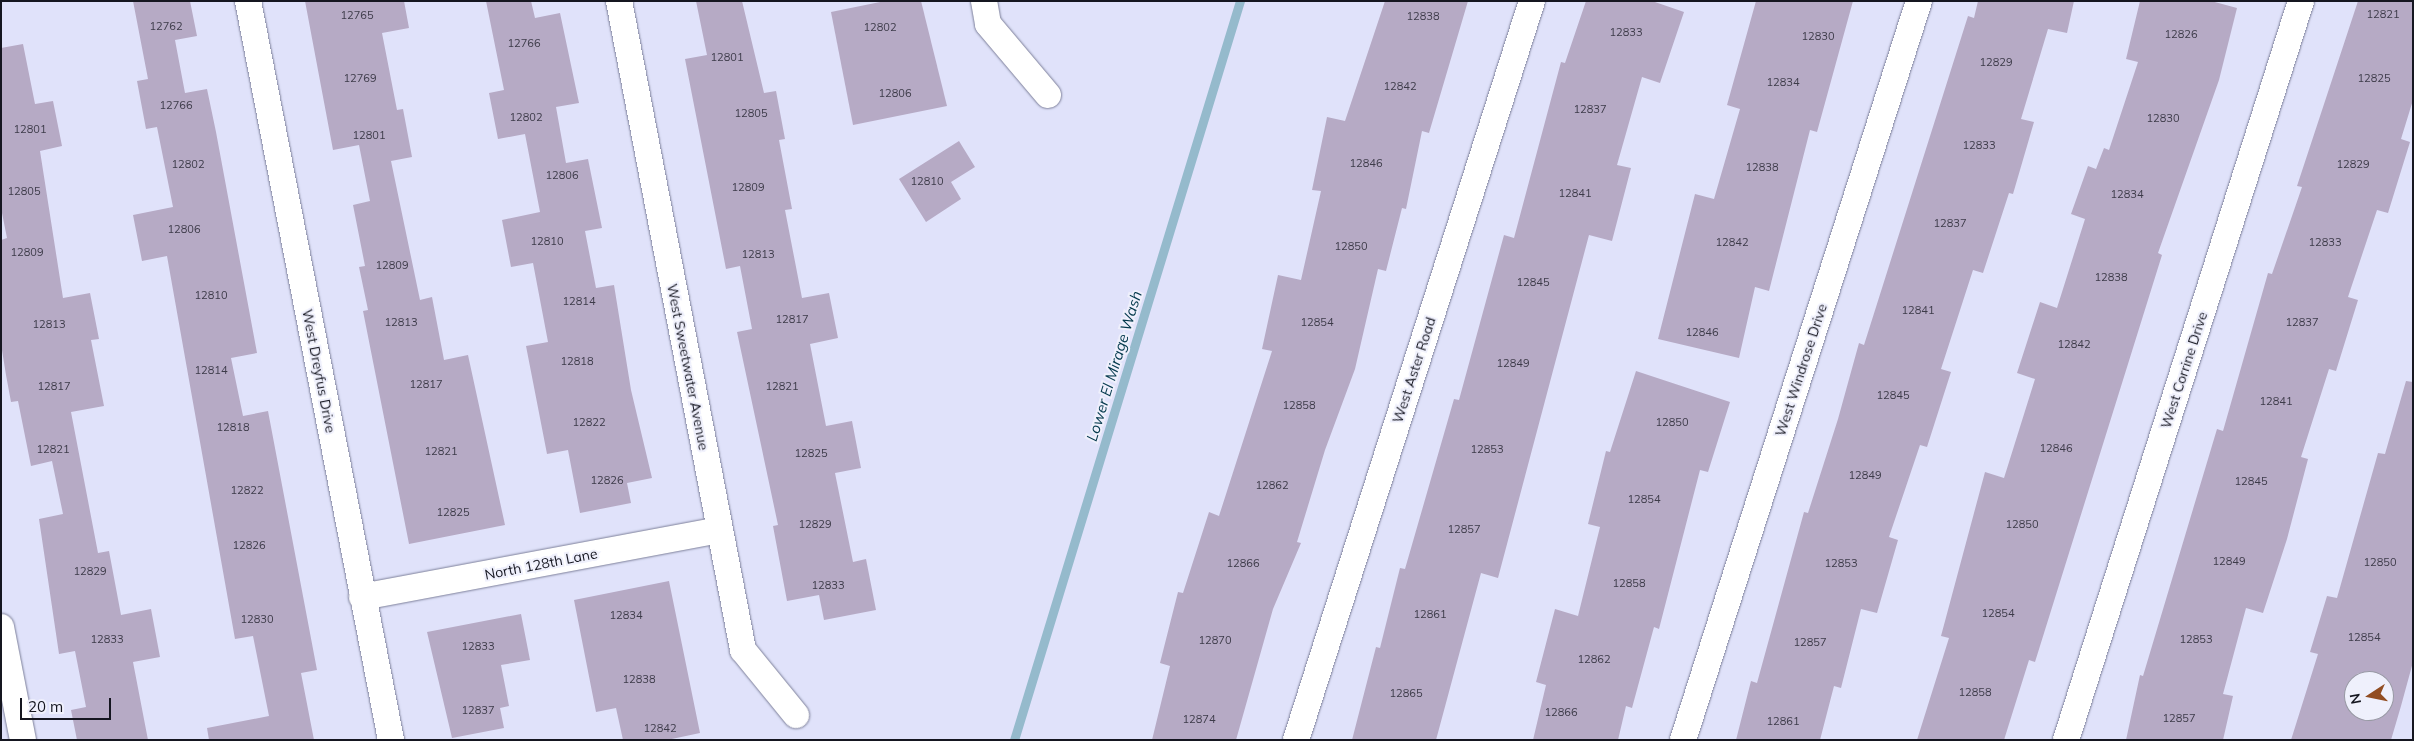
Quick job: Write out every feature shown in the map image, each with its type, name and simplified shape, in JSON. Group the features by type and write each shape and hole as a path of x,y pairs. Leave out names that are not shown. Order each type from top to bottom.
{"street":[{"name":"West Dreyfus Drive","path":"248,1 391,740"},
{"name":"West Sweetwater Avenue","path":"619,1 743,650 796,715"},
{"path":"984,1 988,24 1048,95"},
{"name":"West Aster Road","path":"1296,740 1532,1"},
{"name":"West Windrose Drive","path":"1683,740 1918,1"},
{"name":"West Corrine Drive","path":"2066,740 2301,1"},
{"name":"North 128th Lane","path":"362,597 719,530"},
{"path":"1,627 23,740"}],"building":[{"path":"133,1 190,1 197,36 175,40 185,93 207,89 216,132 257,353 231,358 243,416 268,411 317,670 301,673 314,740 209,740 207,728 269,716 253,636 235,639 167,256 142,261 133,215 173,207 157,127 146,129 137,81 148,79"},
{"path":"305,1 404,1 409,28 382,33 397,110 403,109 412,157 391,161 420,300 432,297 444,360 468,355 505,525 409,544 363,311 368,310 359,267 365,266 353,205 370,201 359,145 333,150"},
{"path":"486,1 531,1 535,18 560,13 579,103 556,107 566,163 588,159 602,228 585,231 596,288 614,285 631,390 652,478 627,483 631,503 580,513 568,450 547,454 526,346 548,342 533,263 511,267 502,220 540,212 525,134 498,139 489,93 504,90"},
{"path":"696,1 742,1 764,93 776,91 785,139 779,140 792,209 785,210 802,298 829,293 838,338 810,344 826,426 852,421 861,468 835,473 853,562 866,559 876,610 824,620 819,595 787,601 773,526 778,525 737,332 752,329 740,266 726,269 685,59 707,55"},
{"path":"885,1 921,1 947,106 853,125 831,12"},
{"path":"1385,1 1468,1 1429,133 1422,131 1406,209 1402,208 1386,271 1378,269 1355,369 1325,450 1297,542 1301,543 1273,609 1236,740 1152,740 1170,666 1160,663 1178,592 1183,593 1209,512 1219,516 1272,351 1262,349 1278,275 1301,280 1321,191 1312,190 1327,117 1345,121"},
{"path":"1586,1 1652,1 1684,12 1660,83 1642,77 1617,165 1631,168 1612,241 1589,235 1498,578 1481,573 1436,740 1352,740 1376,647 1380,648 1400,568 1405,569 1454,399 1459,400 1504,235 1514,238 1561,62 1565,63"},
{"path":"1756,1 1853,1 1817,132 1810,130 1769,291 1755,287 1739,358 1658,339 1695,194 1714,199 1740,109 1727,105"},
{"path":"1978,1 2074,1 2067,33 2048,29 2021,119 2034,122 2013,194 2009,193 1983,273 1973,270 1941,369 1951,372 1927,447 1920,445 1889,537 1898,540 1877,613 1861,609 1841,688 1834,686 1820,740 1736,740 1751,681 1757,683 1804,512 1808,513 1838,419 1859,343 1864,345 1968,16 1974,18"},
{"path":"2140,1 2211,1 2237,8 2219,80 2158,253 2162,255 2035,662 2029,660 2004,740 1917,740 1949,638 1941,636 1985,472 2004,478 2035,379 2017,373 2040,302 2057,308 2085,219 2071,214 2088,166 2096,169 2104,148 2109,150 2138,62 2126,59"},
{"path":"2358,1 2413,1 2413,100 2401,139 2410,142 2388,213 2377,210 2348,297 2358,300 2336,371 2329,369 2301,457 2308,459 2287,539 2263,613 2246,608 2223,694 2233,696 2223,740 2126,740 2140,675 2143,676 2217,429 2223,431 2268,273 2272,274 2302,187 2297,186"},
{"path":"23,44 35,104 53,101 62,146 40,151 63,298 90,293 99,339 91,340 104,406 71,412 98,553 109,551 121,615 151,609 160,657 133,662 148,740 77,740 71,710 86,707 75,651 59,654 39,519 63,514 52,461 31,466 18,401 11,402 6,375 1,344 1,240 7,238 1,208 1,48"},
{"path":"959,141 975,167 951,182 961,199 926,222 899,179"},
{"path":"1636,371 1730,402 1708,472 1700,470 1659,629 1654,627 1632,708 1626,706 1618,740 1533,740 1546,685 1536,682 1555,609 1578,616 1600,527 1588,524 1606,451 1610,452"},
{"path":"2406,381 2413,382 2413,662 2391,740 2291,740 2318,654 2310,652 2327,596 2337,598 2378,453 2385,454"},
{"path":"669,581 700,733 667,740 623,740 616,708 596,712 574,600"},
{"path":"521,614 530,660 501,665 509,706 500,708 504,728 452,738 427,632"}],"waterway":[{"name":"Lower El Mirage Wash","path":"1014,740 1240,1"}]}
